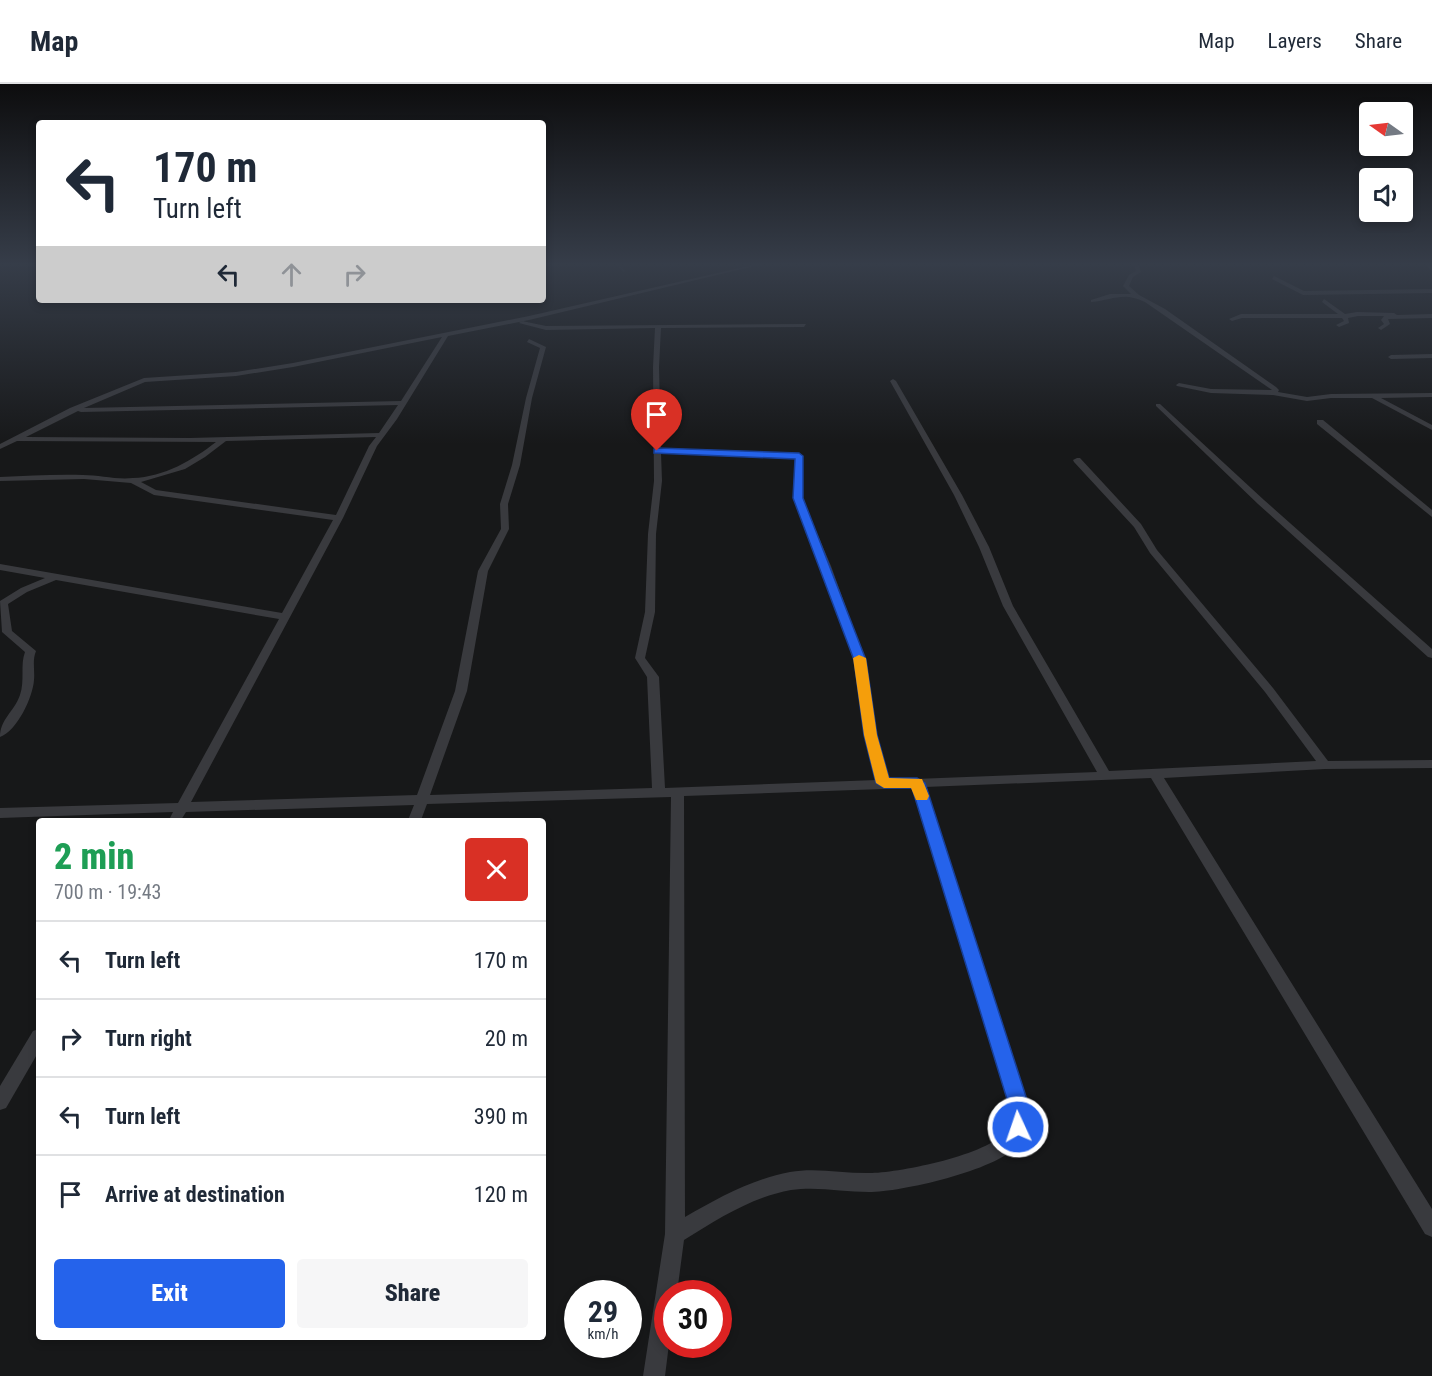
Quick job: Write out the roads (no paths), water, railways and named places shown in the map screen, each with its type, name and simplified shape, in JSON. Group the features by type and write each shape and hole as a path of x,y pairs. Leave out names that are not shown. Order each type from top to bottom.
{"street":[{"path":"0,447 73,410 144,380 260,371 499,324"},
{"path":"524,324 549,334 658,328 804,325"},
{"path":"1184,324 1274,388 1276,390 1274,393"},
{"path":"1382,328 1387,324"},
{"path":"658,328 656,367 658,481 652,534 651,612 640,658 653,677 659,793"},
{"path":"416,818 461,691 483,571 505,529 506,508 504,504 516,465 529,398 543,344 549,334"},
{"path":"177,818 339,518 380,435 446,335"},
{"path":"529,341 543,347"},
{"path":"1391,357 1432,356"},
{"path":"893,381 958,495 984,547 1008,606 1106,775"},
{"path":"1179,385 1211,391 1274,393 1307,399 1331,396 1432,395"},
{"path":"1374,396 1432,428"},
{"path":"73,410 403,403"},
{"path":"1158,405 1261,502 1432,655"},
{"path":"1320,422 1432,514"},
{"path":"15,439 224,439 380,435"},
{"path":"0,478 84,477 133,481 175,472 208,454 224,439"},
{"path":"657,451 799,456 798,498 860,660 871,735 884,783"},
{"path":"1077,460 1138,526 1154,551 1269,690 1325,765"},
{"path":"133,481 154,492 339,518"},
{"path":"0,567 285,617"},
{"path":"0,733 15,717 27,694 30,677 27,659 31,651 7,632 3,603 24,590 58,576"},
{"path":"0,813 659,793 1155,774 1325,765 1432,764"},
{"path":"1155,774 1432,1227"},
{"path":"675,1234 744,1194 790,1181 833,1179 869,1183 893,1182 977,1159 996,1152 1011,1140 1018,1127 1020,1109 917,783"},
{"path":"654,1376 675,1234 678,792"},
{"path":"0,1102 36,1041"}]}
